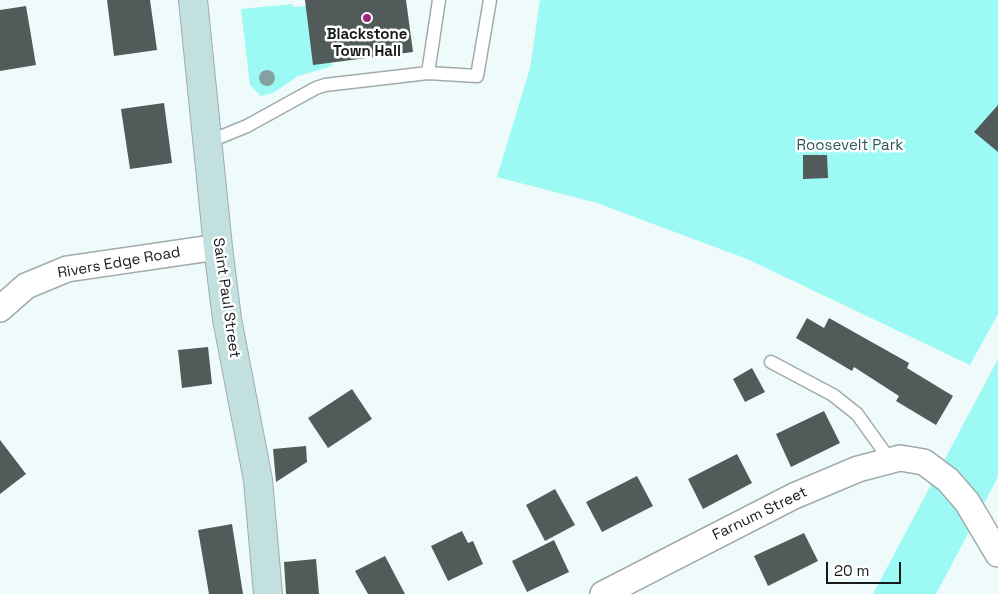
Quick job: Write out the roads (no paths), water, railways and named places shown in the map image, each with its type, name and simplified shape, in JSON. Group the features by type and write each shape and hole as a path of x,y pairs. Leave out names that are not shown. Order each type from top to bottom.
{"main road":[{"name":"Saint Paul Street","path":"193,0 227,319 258,480 268,594"}],"street":[{"name":"Rivers Edge Road","path":"0,308 26,286 67,269 218,247"},
{"name":"Farnum Street","path":"602,594 794,496 858,469 900,458 924,462 948,480 967,502 998,554"}],"lane":[{"path":"428,73 439,0"},
{"path":"208,142 247,126 316,88 335,83 428,73 477,76 490,0"},
{"path":"771,362 833,395 857,414 890,460"}],"place":[{"name":"Blackstone Town Hall","path":"367,18"}],"park label":[{"name":"Roosevelt Park","path":"850,146"}]}
